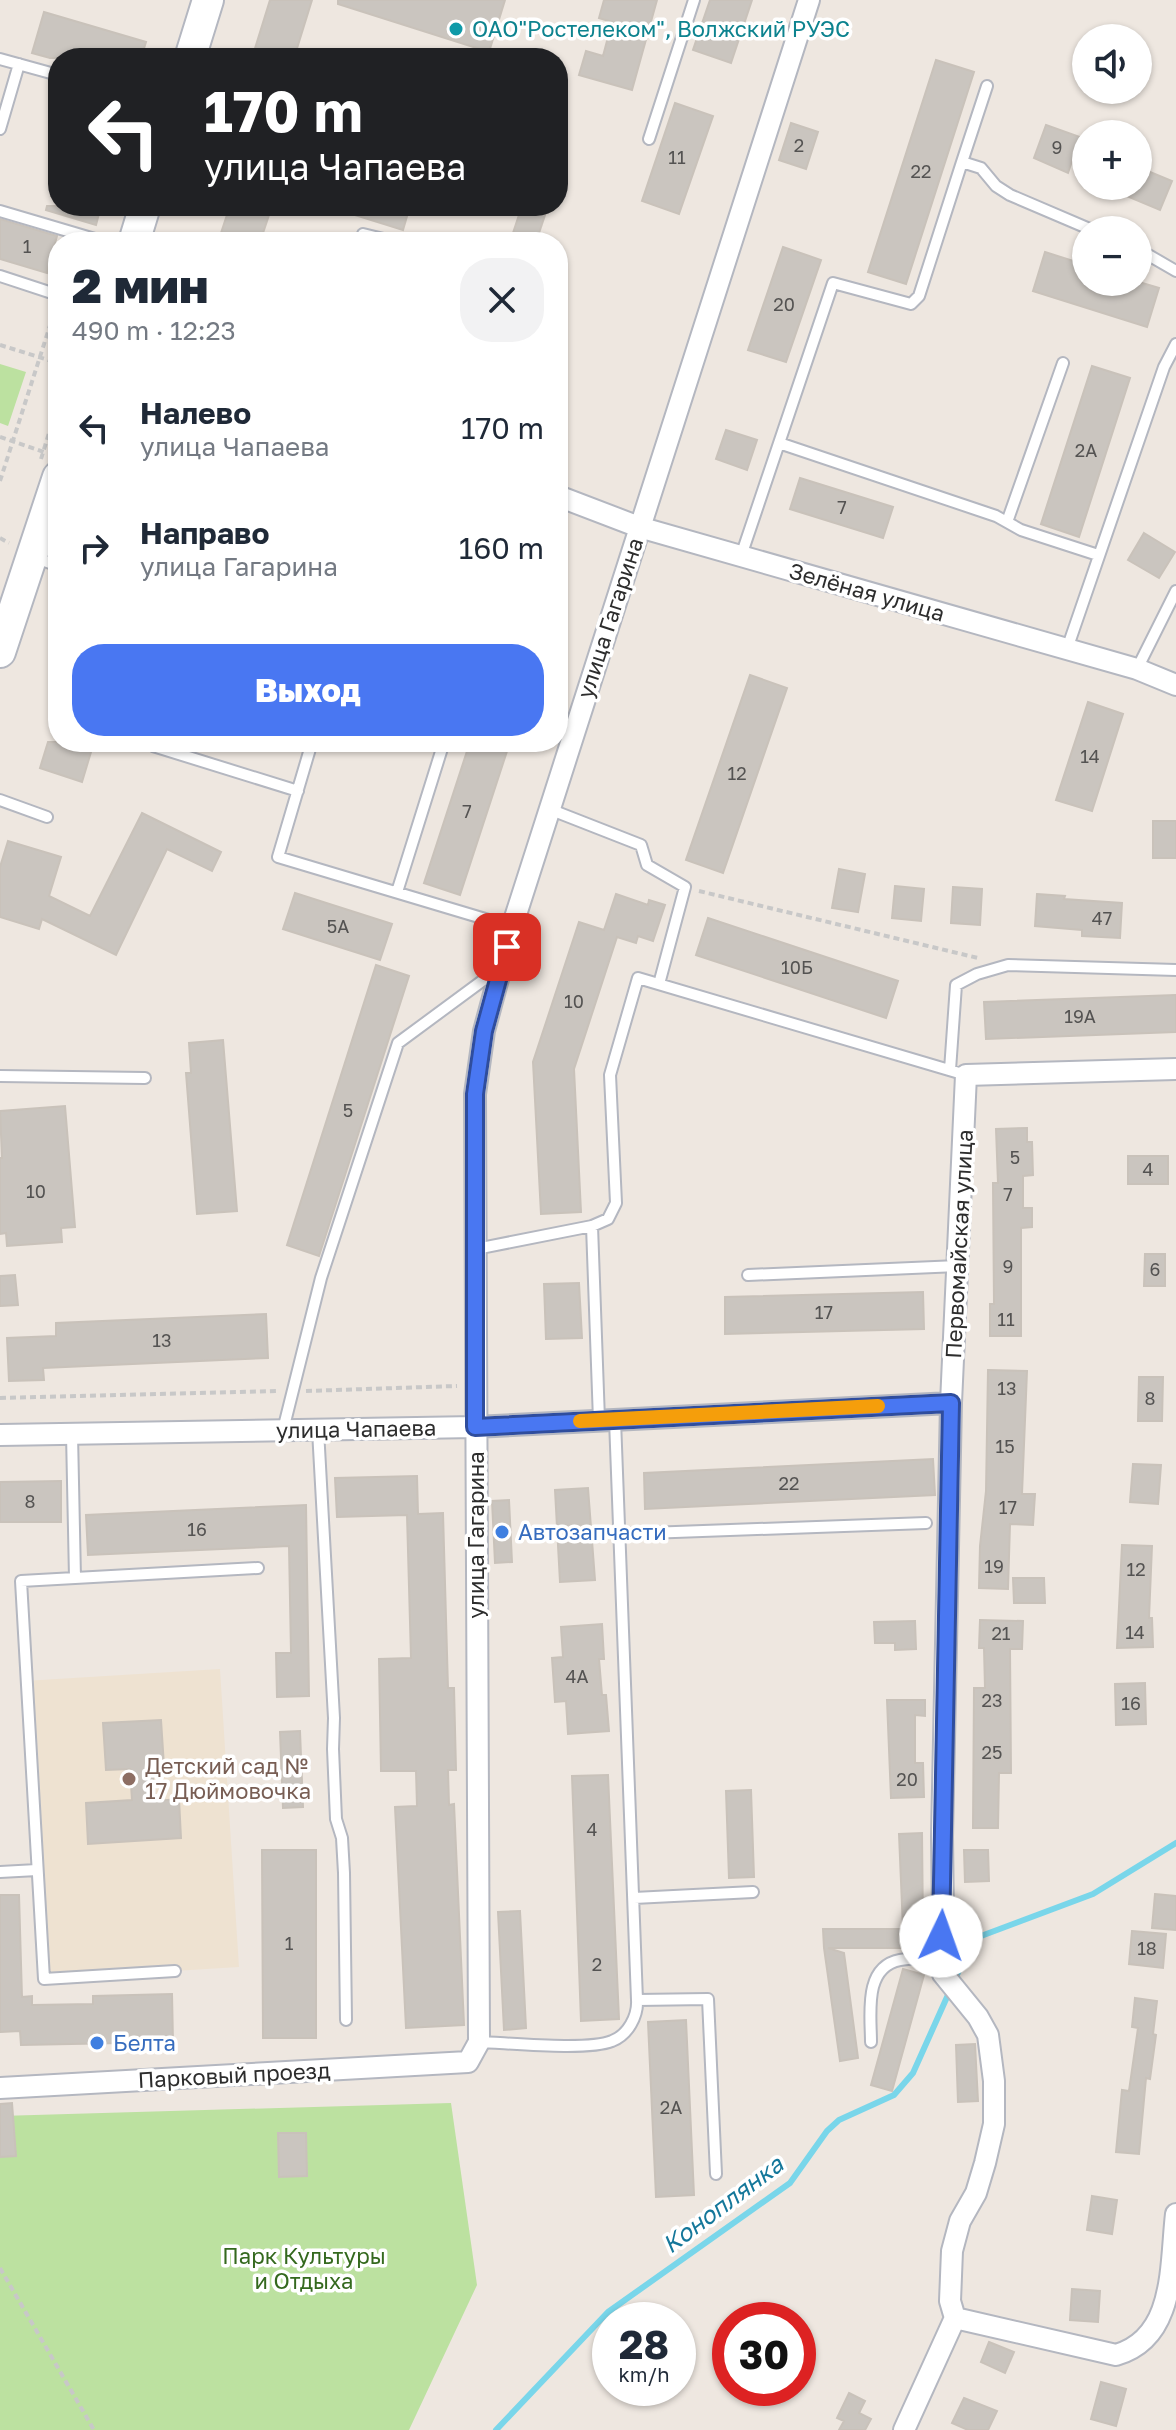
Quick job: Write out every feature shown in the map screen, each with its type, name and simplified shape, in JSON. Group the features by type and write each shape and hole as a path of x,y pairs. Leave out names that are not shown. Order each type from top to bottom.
{"main road":[{"path":"193,48 208,0"},
{"path":"0,652 45,561 48,513"}],"street":[{"name":"улица Гагарина","path":"568,749 809,0"},
{"name":"Зелёная улица","path":"568,500 639,527 1137,669 1176,685"},
{"name":"улица Гагарина","path":"468,2062 479,2042 475,1094 484,1031 501,966 567,752"},
{"path":"958,1073 1176,1069"},
{"name":"Первомайская улица","path":"940,1965 951,1403 958,1266 958,1073"},
{"name":"улица Чапаева","path":"0,1435 475,1427 951,1403"},
{"path":"904,2430 955,2318 950,2301 952,2251 960,2221 976,2193 994,2124 994,2081 988,2035 940,1965"},
{"name":"Парковый проезд","path":"0,2088 468,2062"},
{"path":"955,2318 1116,2355 1132,2351 1151,2334 1166,2305 1176,2214"}],"lane":[{"path":"649,139 694,0"},
{"path":"0,59 48,72"},
{"path":"0,129 19,64"},
{"path":"741,556 833,283 911,304 919,296 987,86"},
{"path":"962,162 981,168 996,186 1010,195 1072,221"},
{"path":"0,211 71,232"},
{"path":"1152,257 1176,271"},
{"path":"0,276 48,294"},
{"path":"1067,649 1164,367 1176,344"},
{"path":"1007,522 1063,363"},
{"path":"779,443 996,516 1021,530 1098,555"},
{"path":"1137,669 1176,591"},
{"path":"172,752 298,791"},
{"path":"309,752 278,857 512,927"},
{"path":"397,892 441,752"},
{"path":"0,800 47,817"},
{"path":"549,809 641,845 647,865 685,887 659,984"},
{"path":"476,1249 592,1226 608,1219 616,1203 610,1075 638,978 958,1073 956,985 977,974 1008,965 1176,970"},
{"path":"283,1430 321,1278 398,1043 501,966"},
{"path":"0,1076 145,1078"},
{"path":"479,2042 593,2045 614,2040 627,2030 638,2012 620,1534 607,1420 592,1226"},
{"path":"748,1275 958,1266"},
{"path":"318,1430 336,1805 344,1873 346,2020"},
{"path":"72,1434 75,1578"},
{"path":"620,1534 926,1523"},
{"path":"175,1971 44,1979 21,1581 258,1568"},
{"path":"0,1872 37,1870"},
{"path":"634,1898 753,1892"},
{"path":"871,2042 871,1994 877,1975 898,1960 940,1965"},
{"path":"637,2000 708,1999 716,2174"}],"path":[{"path":"0,481 48,331"},
{"path":"0,345 48,360"},
{"path":"0,437 13,441 48,463"},
{"path":"685,887 1008,965"},
{"path":"0,1398 475,1385"},
{"path":"0,2268 94,2430"}],"shaded area":[{"name":"Детский сад № 17 Дюймовочка","path":"220,1669 239,1967 44,1979 24,1681"}],"green space":[{"path":"0,364 26,372 8,426 0,423"},
{"name":"Парк Культуры и Отдыха","path":"451,2103 477,2285 409,2430 0,2430 0,2116"}],"building":[{"path":"270,0 312,0 297,48 255,48"},
{"name":"ОАО\"Ростелеком\", Волжский РУЭС","path":"338,0 505,0 490,48 476,48 338,4"},
{"path":"604,0 657,0 632,90 579,75 586,51 603,56 612,22 599,18"},
{"path":"710,0 752,0 731,63 693,50"},
{"path":"44,12 146,42 144,48 48,48 48,57 32,53"},
{"path":"936,60 974,72 906,284 868,272"},
{"path":"675,103 713,116 679,214 642,201"},
{"path":"791,123 818,132 806,169 779,160"},
{"path":"1046,125 1072,134 1072,161 1068,173 1034,158"},
{"path":"1152,173 1172,181 1160,210 1136,200 1152,200"},
{"path":"66,216 98,216 96,225"},
{"path":"227,216 269,216 263,232 221,232"},
{"path":"358,216 407,216 403,230"},
{"path":"519,216 545,216 539,232 513,232"},
{"path":"0,219 48,233 47,273 0,259"},
{"path":"783,247 821,260 786,362 748,350"},
{"path":"1045,252 1072,261 1072,296 1152,296 1152,286 1159,288 1147,327 1033,291"},
{"path":"1092,366 1130,378 1079,537 1041,524"},
{"path":"726,430 757,440 747,470 716,459"},
{"path":"800,478 893,507 883,538 790,509"},
{"path":"1144,533 1175,552 1159,578 1128,560"},
{"path":"750,675 787,688 723,873 686,860"},
{"path":"1088,702 1123,714 1092,811 1056,800"},
{"path":"48,742 48,752 91,752 82,782 40,768"},
{"path":"467,752 507,752 460,895 424,883"},
{"path":"142,813 221,852 212,871 167,849 116,955 42,919 39,929 0,917 0,867 8,841 61,857 49,896 90,916"},
{"path":"1153,821 1176,821 1176,858 1153,858"},
{"path":"839,869 865,874 858,912 832,908"},
{"path":"895,886 924,889 921,921 892,918"},
{"path":"953,887 982,889 980,925 951,923"},
{"path":"295,893 392,924 380,960 283,929"},
{"path":"616,894 648,905 649,900 665,905 653,941 638,936 636,943 617,937 574,1069 581,1212 541,1214 533,1062 579,922 604,930"},
{"path":"1037,894 1122,903 1120,938 1082,936 1082,930 1035,926"},
{"path":"708,918 898,981 886,1018 696,955"},
{"path":"376,965 409,976 319,1256 287,1245"},
{"path":"1176,995 1176,1032 986,1039 984,1002"},
{"path":"223,1040 237,1211 197,1214 186,1073 191,1073 189,1043"},
{"path":"65,1106 75,1227 61,1228 62,1242 7,1246 6,1233 0,1234 0,1111"},
{"path":"1027,1128 1027,1142 1032,1142 1033,1175 1023,1176 1023,1208 1032,1208 1032,1227 1021,1228 1021,1336 990,1336 990,1304 994,1304 993,1183 998,1183 996,1129"},
{"path":"1128,1156 1168,1156 1168,1184 1128,1184"},
{"path":"1145,1254 1165,1254 1165,1286 1144,1286"},
{"path":"15,1275 18,1305 0,1306 0,1276"},
{"path":"579,1283 582,1338 546,1339 544,1284"},
{"path":"923,1292 924,1329 725,1334 725,1297"},
{"path":"266,1314 268,1358 43,1368 44,1380 9,1381 7,1338 56,1336 56,1323"},
{"path":"988,1370 1027,1371 1022,1494 1035,1494 1033,1525 1010,1524 1008,1589 979,1588 986,1491"},
{"path":"1139,1377 1163,1377 1162,1421 1138,1421"},
{"path":"933,1459 935,1495 645,1509 644,1473"},
{"path":"1133,1464 1161,1465 1158,1504 1130,1502"},
{"path":"417,1476 418,1514 443,1513 448,1688 454,1688 456,1770 448,1770 449,1805 454,1804 464,2025 406,2028 395,1807 417,1806 416,1771 381,1771 379,1659 411,1658 407,1515 337,1517 335,1478"},
{"path":"61,1481 61,1522 0,1522 0,1482"},
{"path":"588,1488 595,1580 560,1582 555,1490"},
{"name":"Автозапчасти","path":"509,1500 512,1562 495,1563 492,1501"},
{"path":"306,1505 309,1696 277,1697 276,1653 291,1653 289,1546 88,1555 86,1515"},
{"path":"1122,1545 1152,1546 1149,1618 1152,1618 1153,1647 1117,1648"},
{"path":"1013,1578 1044,1578 1045,1603 1014,1603"},
{"path":"980,1620 1023,1621 1022,1649 1010,1649 1011,1773 999,1773 998,1828 973,1828 974,1688 985,1688 984,1648 979,1648"},
{"path":"915,1621 916,1649 895,1650 895,1643 875,1643 874,1622"},
{"path":"602,1624 604,1659 599,1659 609,1731 568,1734 566,1701 555,1702 552,1658 563,1657 561,1627"},
{"path":"1145,1683 1146,1724 1116,1725 1115,1684"},
{"path":"887,1700 925,1700 925,1716 915,1715 915,1763 923,1763 924,1797 891,1798"},
{"path":"161,1720 164,1766 152,1766 155,1801 179,1799 181,1838 88,1844 86,1803 132,1800 130,1769 106,1770 103,1723"},
{"path":"300,1731 303,1807 283,1808 280,1732"},
{"path":"608,1775 619,2019 581,2021 572,1776"},
{"path":"751,1790 754,1877 729,1878 726,1791"},
{"path":"922,1833 926,1948 828,1948 844,1953 858,2058 840,2061 823,1929 903,1929 899,1834"},
{"path":"262,1850 316,1850 316,2038 263,2038"},
{"path":"964,1850 988,1850 989,1881 965,1882"},
{"path":"1155,1894 1176,1896 1176,1930 1152,1928"},
{"path":"0,1895 19,1895 22,1997 32,1996 32,2005 93,2004 93,1996 172,1994 173,2042 21,2045 20,2031 0,2032"},
{"path":"520,1911 526,2028 504,2030 498,1912"},
{"path":"1132,1931 1166,1934 1163,1968 1129,1964"},
{"path":"903,1969 924,1975 892,2091 871,2085"},
{"path":"1135,1998 1157,2001 1153,2034 1156,2035 1150,2079 1146,2078 1139,2154 1116,2152 1122,2090 1129,2091 1138,2028 1132,2027"},
{"path":"686,2020 694,2195 656,2197 648,2022"},
{"path":"975,2044 978,2101 958,2102 956,2045"},
{"path":"12,2103 16,2156 0,2157 0,2104"},
{"path":"278,2133 306,2133 307,2176 279,2177"},
{"path":"1092,2196 1117,2200 1112,2234 1087,2230"},
{"path":"1072,2289 1100,2291 1098,2322 1070,2320"},
{"path":"989,2342 1014,2352 1005,2373 981,2362"},
{"path":"1101,2382 1126,2389 1116,2426 1091,2419"},
{"path":"849,2393 865,2401 859,2413 871,2419 865,2430 839,2430 844,2421 837,2418"},
{"path":"964,2398 997,2411 988,2430 968,2430 952,2423"}],"waterway":[{"name":"Коноплянка","path":"496,2430 608,2312 790,2183 827,2131 839,2120 894,2095 913,2073 973,1939 1093,1894 1176,1843"}],"slow traffic":[{"path":"580,1421 878,1406"}],"place":[{"name":"ОАО\"Ростелеком\", Волжский РУЭС","path":"456,29"},
{"name":"Автозапчасти","path":"502,1532"},
{"name":"Детский сад № 17 Дюймовочка","path":"129,1779"},
{"name":"Белта","path":"97,2043"}],"route":[{"path":"507,947 484,1031 475,1094 475,1427 951,1403 941,1936"}]}
